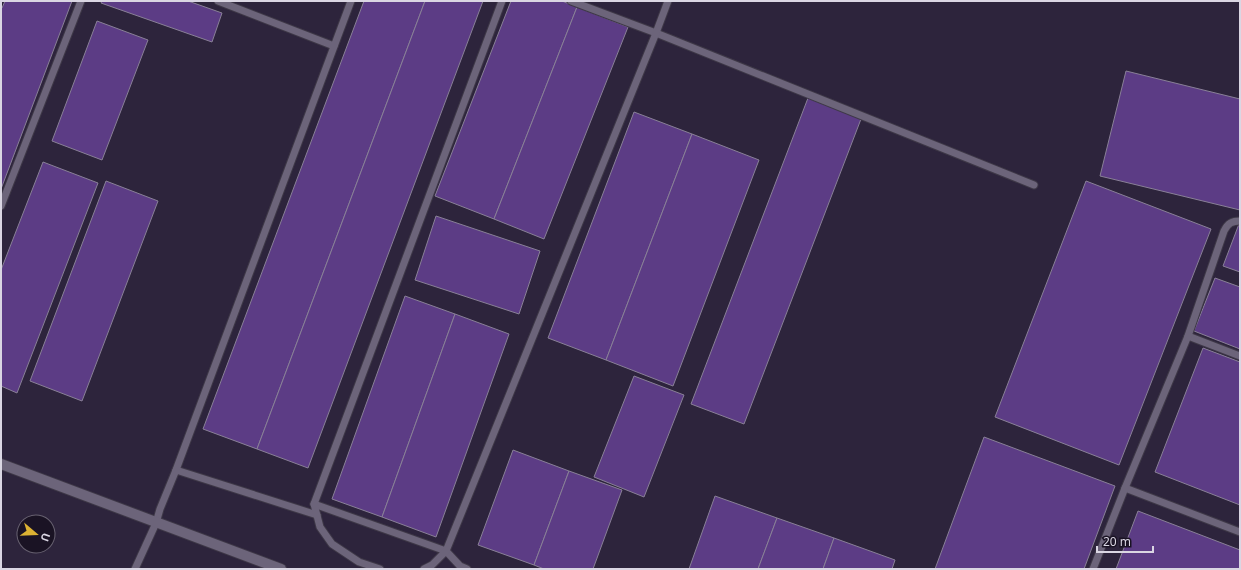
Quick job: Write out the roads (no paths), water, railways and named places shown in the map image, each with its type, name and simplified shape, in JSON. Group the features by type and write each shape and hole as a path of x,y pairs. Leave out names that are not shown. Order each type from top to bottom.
{"street":[{"path":"1,464 281,569"}],"lane":[{"path":"1,206 81,1"},
{"path":"218,1 334,46"},
{"path":"135,569 156,523 351,1"},
{"path":"380,569 358,566 332,544 320,527 314,504 502,1"},
{"path":"571,1 656,33 1034,185"},
{"path":"424,569 432,565 446,551 668,1"},
{"path":"1093,569 1188,336 1224,230 1227,225 1234,221 1240,221"},
{"path":"1188,336 1240,356"},
{"path":"176,470 317,515"},
{"path":"1125,488 1240,532"},
{"path":"314,504 446,551 460,566 467,569"}]}
